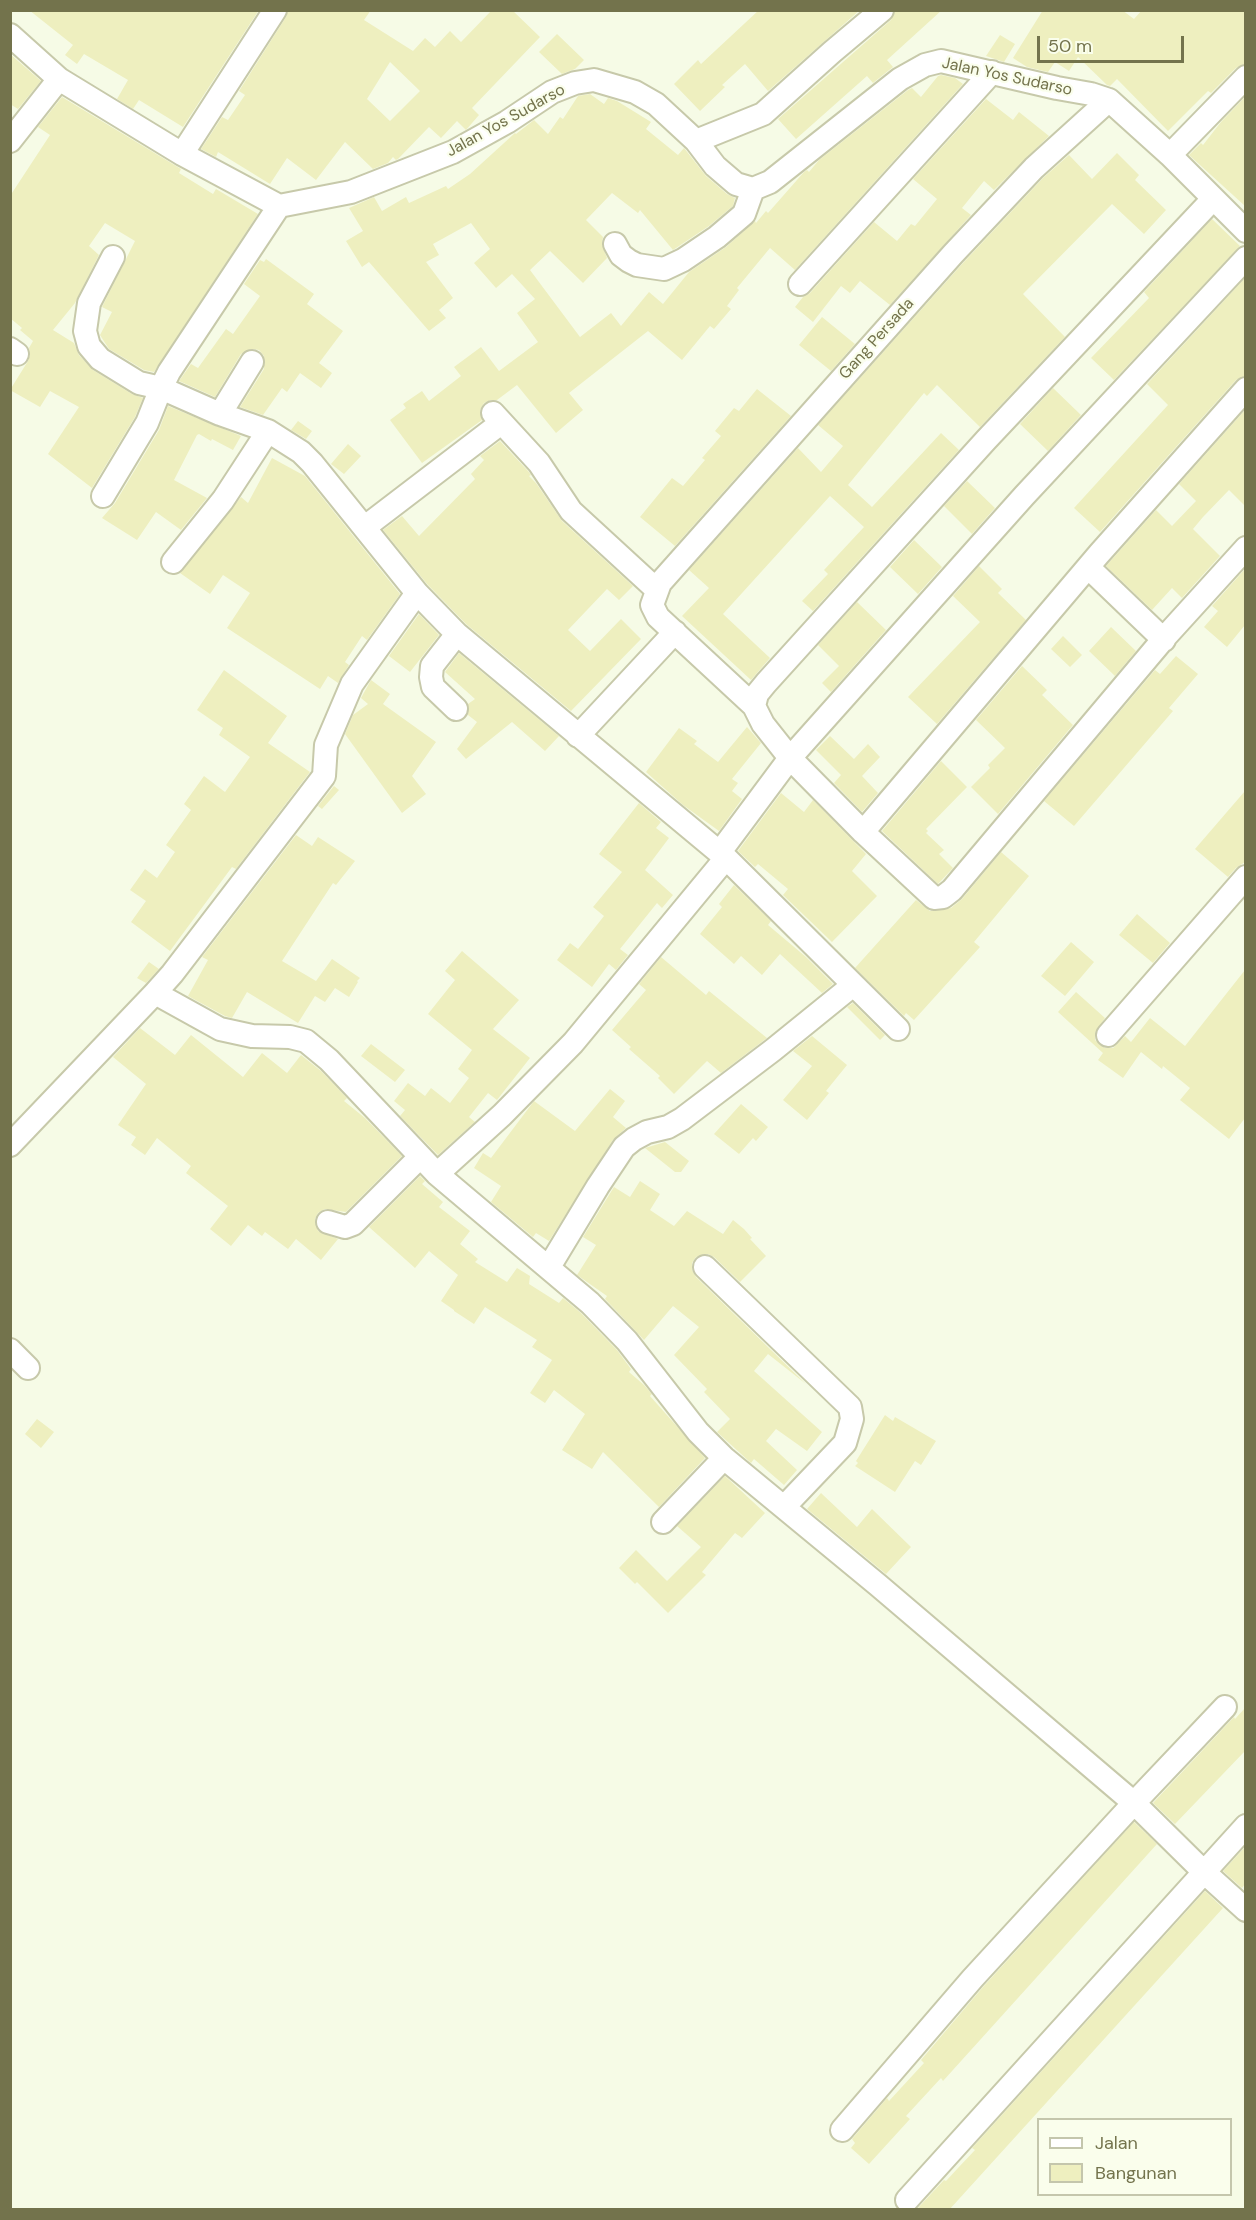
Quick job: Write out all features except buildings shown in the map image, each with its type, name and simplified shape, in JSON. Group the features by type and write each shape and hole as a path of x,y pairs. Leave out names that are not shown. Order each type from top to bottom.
{"street":[{"path":"182,154 275,10"},
{"path":"696,141 763,114 882,10"},
{"path":"10,35 59,79 182,154 279,206 169,372 147,423 103,496"},
{"name":"Jalan Yos Sudarso","path":"279,206 351,192 453,152 507,122 552,92 575,83 594,80 635,92 656,104 696,141 715,166 736,184 753,189 770,182 900,79 924,65 942,61 1109,100 1170,155 1245,231"},
{"path":"800,284 992,72"},
{"path":"1170,155 1245,77"},
{"path":"10,141 59,79"},
{"name":"Gang Persada","path":"657,590 660,583 953,254 1034,168 1109,100"},
{"path":"615,244 621,255 628,261 650,268 664,269 683,260 717,237 744,214 753,189"},
{"path":"754,706 757,694 766,683 986,440 1213,199"},
{"path":"113,257 90,303 85,331 89,346 100,359 139,383 161,388 220,414 268,431 301,452 417,593 457,634 723,855 852,986 898,1029"},
{"path":"438,1174 502,1115 588,1026 723,855 790,758 1024,496 1245,258"},
{"path":"220,414 252,362"},
{"path":"863,832 1093,561 1245,389"},
{"path":"365,527 497,418 539,463 571,511 657,590 652,605 658,617 754,706 764,724 790,758 863,832 934,898 943,897 959,881 1245,548"},
{"path":"173,562 223,501 268,431"},
{"path":"1093,561 1169,634"},
{"path":"10,1145 172,974 320,781 326,768 329,738 352,684 417,593"},
{"path":"578,736 675,632"},
{"path":"456,709 434,687 431,677 432,666 457,634"},
{"path":"1108,1035 1245,877"},
{"path":"549,1267 598,1185 624,1147 647,1132 675,1123 773,1050 852,986"},
{"path":"155,993 220,1029 252,1036 291,1037 306,1041 329,1060 438,1174 590,1303 627,1341 698,1432 724,1458 1134,1803 1245,1910"},
{"path":"328,1222 345,1227 353,1224 420,1157"},
{"path":"705,1267 850,1407 852,1419 845,1443 784,1507"},
{"path":"10,1350 28,1368"},
{"path":"663,1522 724,1458"},
{"path":"843,2130 974,1978 1225,1707"},
{"path":"907,2200 1245,1826"}]}
